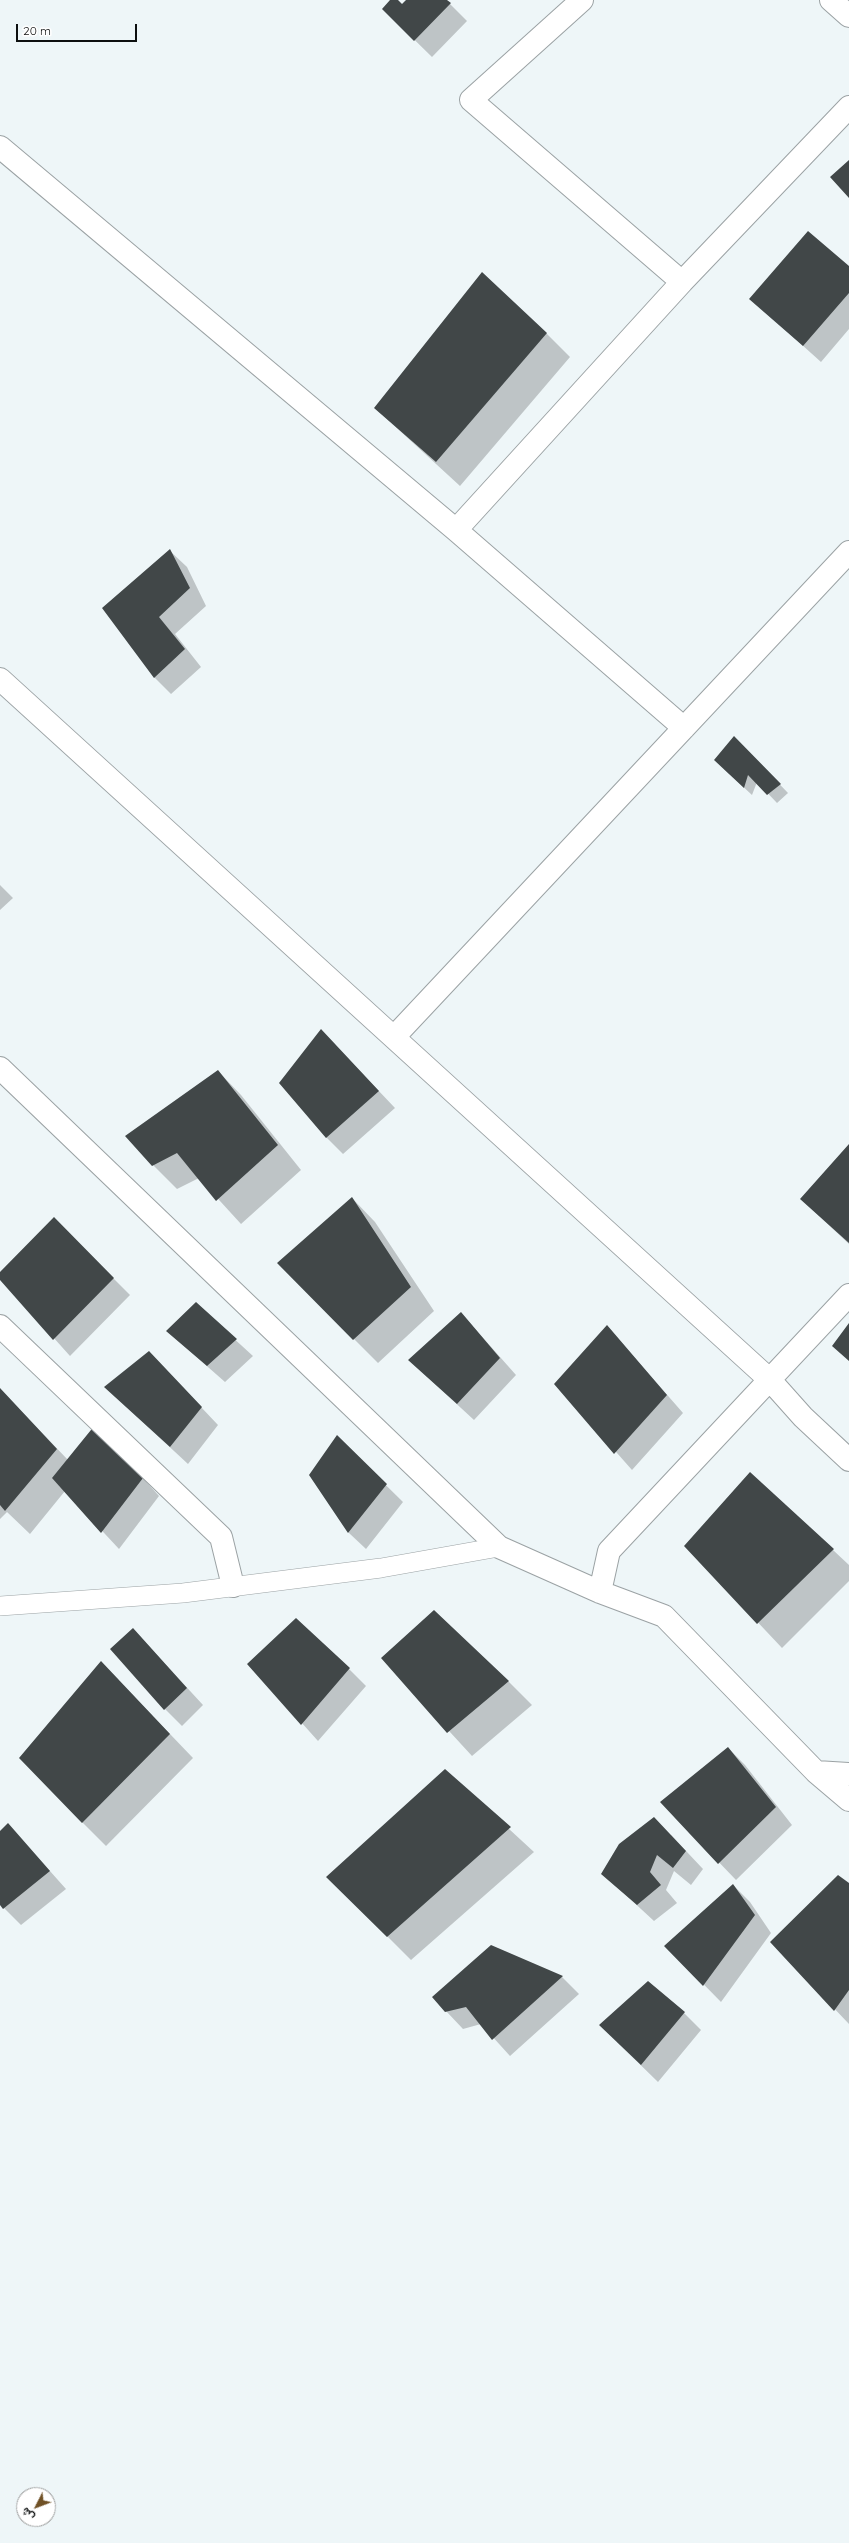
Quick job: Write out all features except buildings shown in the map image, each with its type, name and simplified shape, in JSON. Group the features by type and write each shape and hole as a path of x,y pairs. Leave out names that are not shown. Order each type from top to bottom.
{"street":[{"path":"582,0 471,100 682,282"},
{"path":"831,0 849,16"},
{"path":"456,530 682,282 849,107"},
{"path":"0,147 456,530 684,728"},
{"path":"394,1037 849,552"},
{"path":"0,679 770,1380 803,1417 849,1460"},
{"path":"0,1068 499,1547 600,1592 664,1616 816,1772 849,1800"},
{"path":"600,1592 609,1551 849,1295"},
{"path":"0,1326 221,1537 233,1586"},
{"path":"816,1772 849,1774"}],"lane":[{"path":"0,1606 183,1593 380,1568 499,1547"}]}
